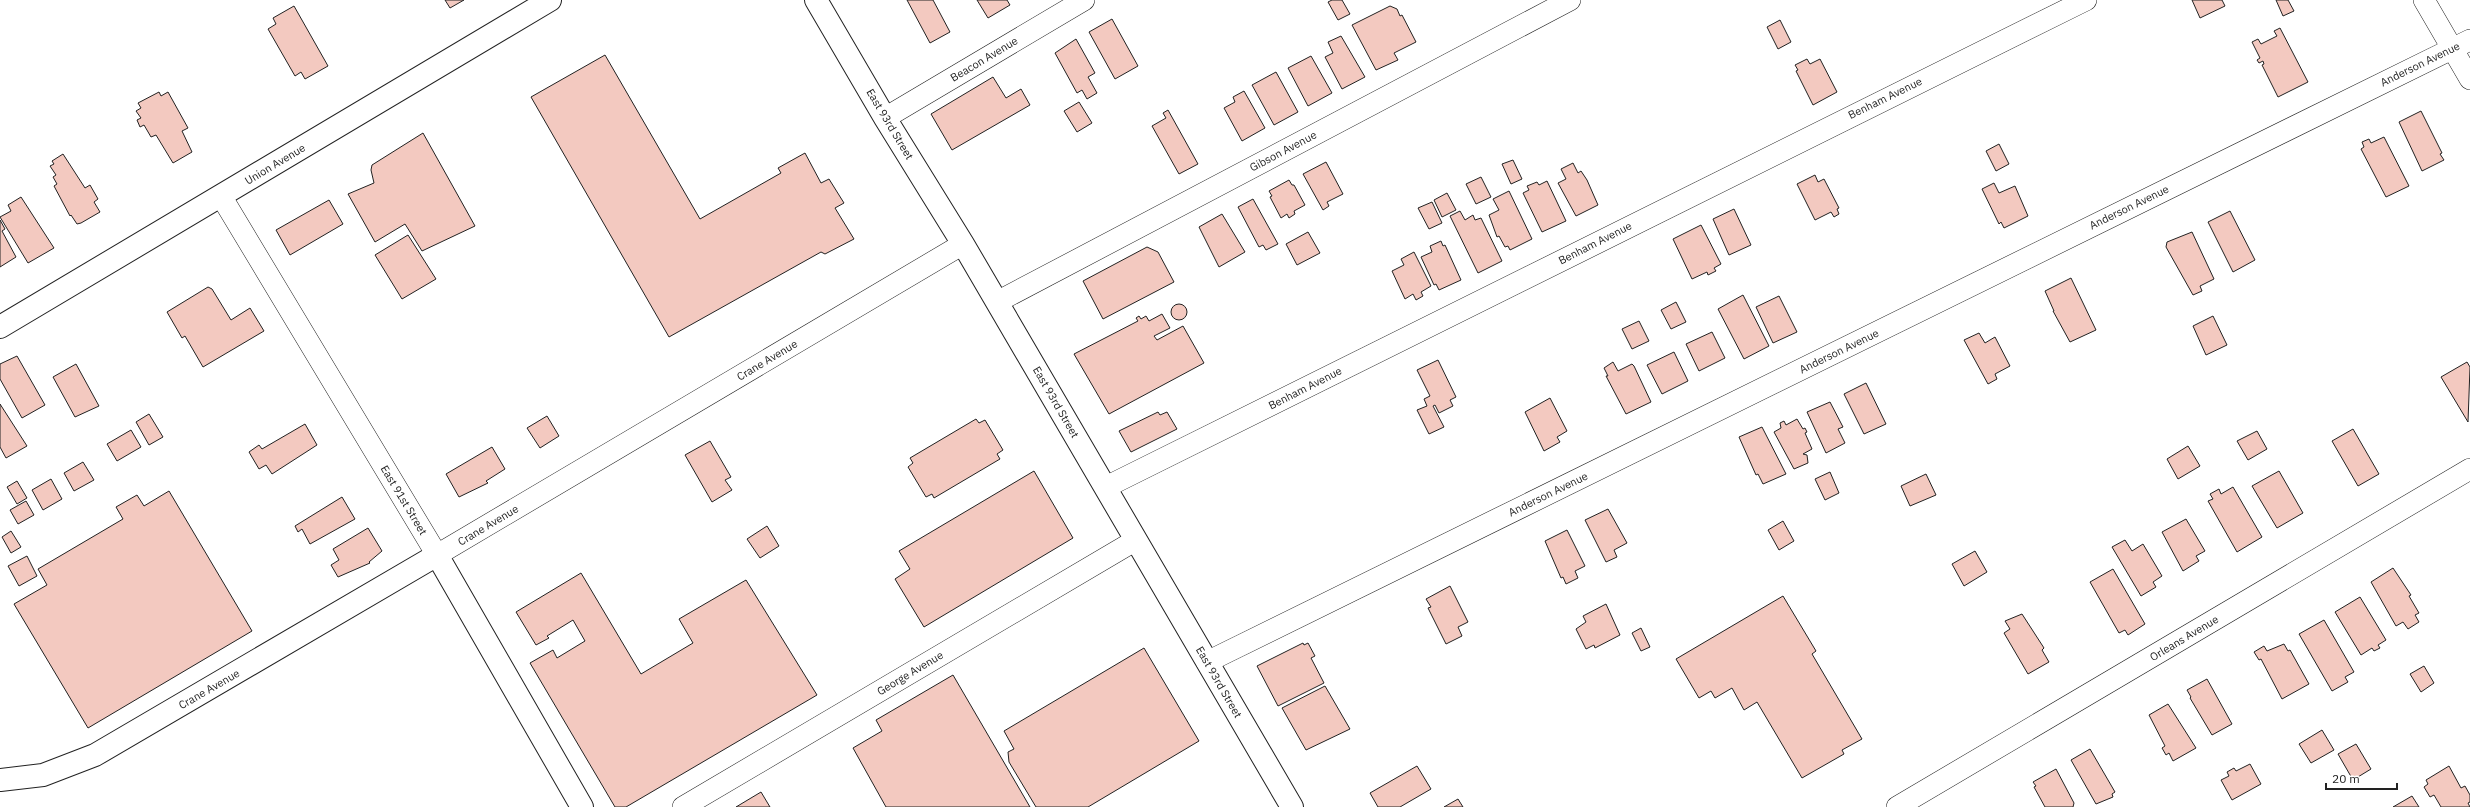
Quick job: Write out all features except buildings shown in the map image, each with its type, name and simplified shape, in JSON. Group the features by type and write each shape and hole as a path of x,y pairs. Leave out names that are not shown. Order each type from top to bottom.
{"main road":[{"name":"Union Avenue","path":"0,327 550,0"},
{"name":"East 93rd Street","path":"816,0 885,118 963,244 1292,807"},
{"name":"Crane Avenue","path":"2,781 43,775 95,755 437,555"},
{"name":"East 91st Street","path":"437,555 582,807"}],"street":[{"name":"Beacon Avenue","path":"885,118 1084,0"},
{"name":"Gibson Avenue","path":"997,302 1570,0"},
{"name":"Benham Avenue","path":"1106,487 2086,0"},
{"path":"2424,0 2461,44 2470,78"},
{"name":"Anderson Avenue","path":"1207,662 2461,44"},
{"name":"East 91st Street","path":"221,196 437,555"},
{"name":"Crane Avenue","path":"437,555 963,244"},
{"name":"Orleans Avenue","path":"1897,807 2470,469"},
{"name":"George Avenue","path":"683,807 1136,540"}]}
